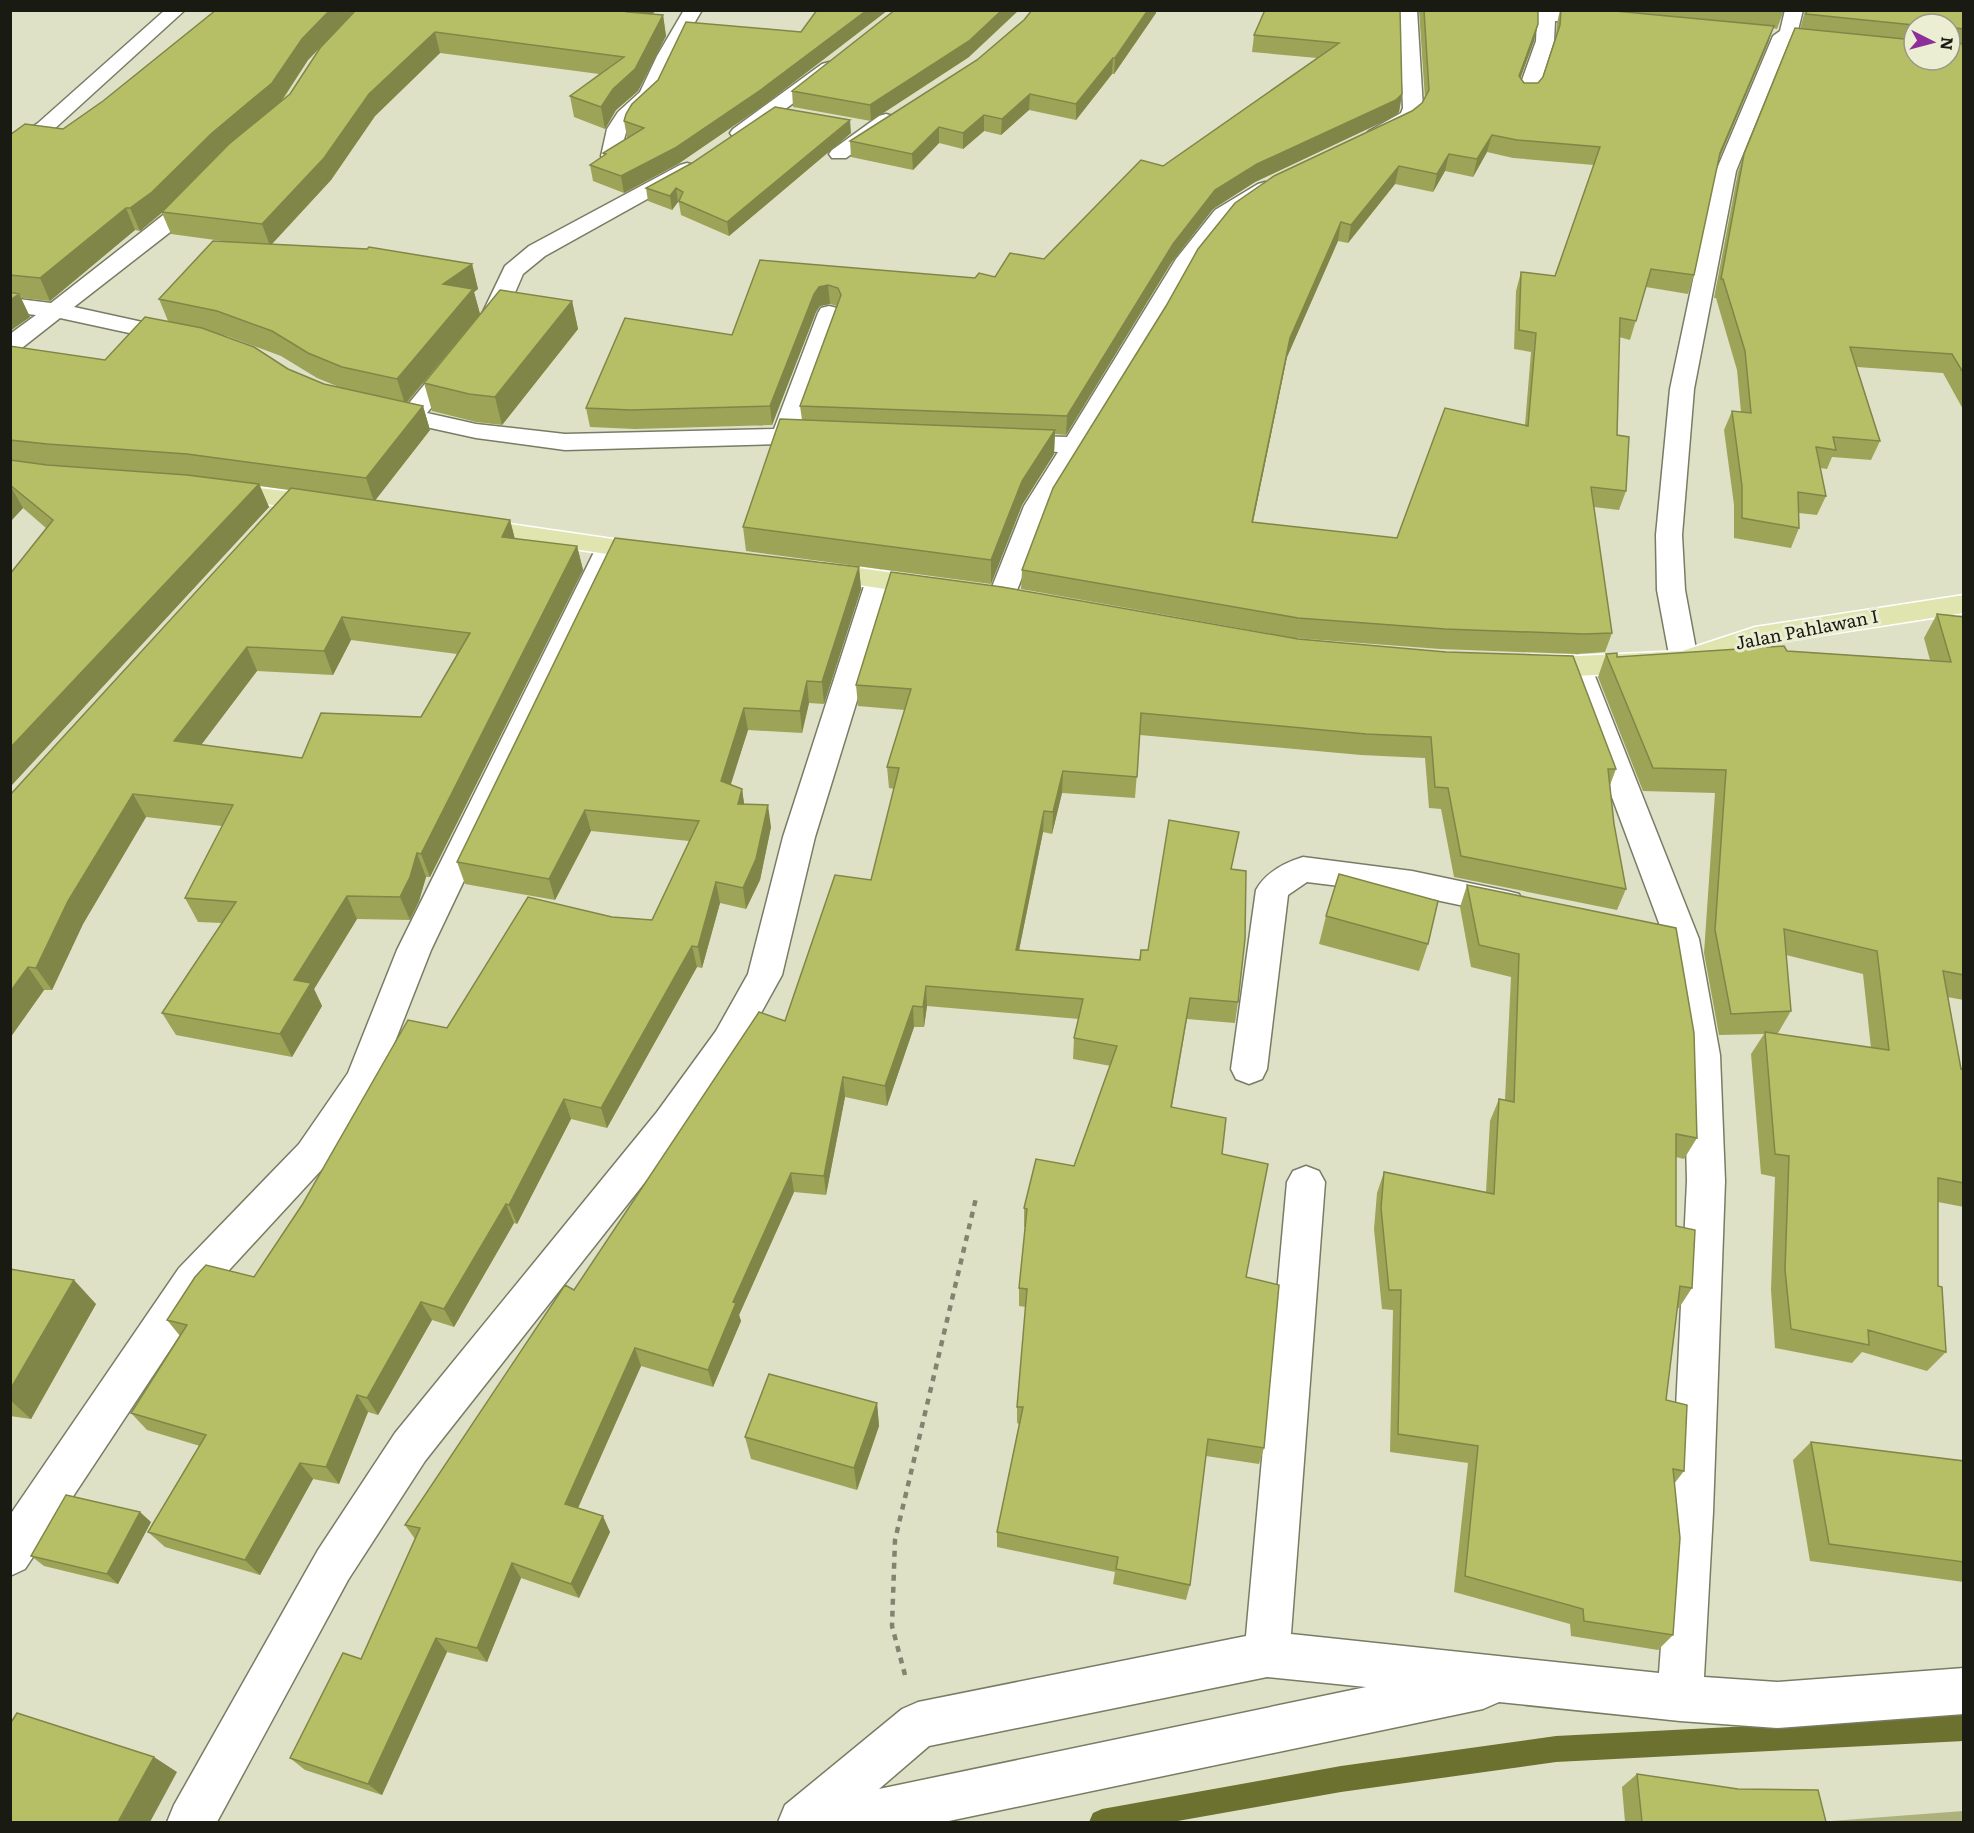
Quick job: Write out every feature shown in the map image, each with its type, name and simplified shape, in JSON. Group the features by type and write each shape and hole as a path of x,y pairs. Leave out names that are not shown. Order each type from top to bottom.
{"main road":[{"path":"197,488 351,508"},
{"path":"444,522 609,548 680,556"},
{"path":"787,568 990,595"},
{"name":"Jalan Pahlawan I","path":"1509,664 1577,666 1684,660 1755,636 1964,604"}],"street":[{"path":"10,152 45,127 176,10"},
{"path":"611,156 617,129 625,116 648,95 666,56 693,10"},
{"path":"1358,144 1410,116 1413,108 1408,10"},
{"path":"1482,10 1616,20"},
{"path":"1684,660 1671,590 1669,535 1682,389 1726,171 1794,13"},
{"path":"1527,94 1545,41 1546,14"},
{"path":"723,144 848,54"},
{"path":"771,111 794,115"},
{"path":"839,154 871,129 900,112"},
{"path":"849,125 871,129"},
{"path":"411,417 492,318 513,272 537,251 686,170 705,157"},
{"path":"10,346 170,221 214,175"},
{"path":"990,595 1037,506 1184,264 1223,215 1263,188 1283,179"},
{"path":"10,305 45,317 198,340"},
{"path":"784,434 830,313"},
{"path":"365,405 476,431 565,442 784,434 839,435"},
{"path":"989,442 1073,449"},
{"path":"269,526 293,500"},
{"path":"10,1554 193,1281 312,1155 363,1080 414,950 609,548"},
{"path":"191,1822 333,1564 410,1447 670,1123 728,1041 765,975 799,837 880,580"},
{"path":"1577,666 1666,936 1702,1055 1706,1181 1693,1500 1680,1698"},
{"path":"1249,1069 1272,890 1286,878 1303,869 1340,872 1412,883 1536,909"},
{"path":"1267,1654 1306,1182"},
{"path":"802,1822 918,1725 1267,1654 1680,1698 1777,1705 1964,1691"},
{"path":"833,1822 1513,1680"}],"path":[{"path":"918,1725 892,1626 895,1540 976,1198"}],"green space":[{"path":"1963,1811 1963,1822 1818,1822"}],"building":[{"path":"216,10 330,10 302,39 272,83 212,133 152,192 130,208 126,208 40,278 10,275 10,135 25,124 63,129 103,101"},
{"path":"356,10 629,10 627,12 663,15 635,69 613,89 601,107 570,96 624,57 435,32 369,94 324,158 262,224 162,212 229,144 290,94 320,48"},
{"path":"817,10 867,10 762,89 675,148 621,176 590,165 606,154 603,153 644,128 624,121 626,114 632,104 658,80 686,22 801,32"},
{"path":"895,10 1002,10 969,41 870,105 792,91"},
{"path":"1032,10 1148,10 1115,58 1076,104 1030,94 1002,119 984,115 963,133 939,127 912,154 850,141 977,60 1024,20"},
{"path":"1265,10 1400,10 1402,94 1396,100 1257,164 1215,190 1173,244 1067,416 800,406 841,295 838,288 828,285 819,287 814,294 770,406 631,410 586,408 625,318 732,335 760,260 975,278 979,273 995,277 1010,253 1044,259 1141,160 1163,166 1339,43 1254,35"},
{"path":"1424,10 1538,10 1538,24 1519,76 1524,83 1538,83 1543,77 1560,25 1561,10 1604,10 1774,26 1720,153 1694,275 1651,269 1636,321 1620,318 1617,435 1629,437 1626,491 1591,487 1612,633 1445,629 1298,618 1022,570 1053,488 1166,306 1198,249 1235,203 1274,176 1412,111 1422,103 1429,90","holes":["1492,135 1517,140 1600,147 1555,276 1521,272 1519,330 1536,333 1528,426 1445,408 1397,538 1252,522 1290,338 1341,222 1351,225 1399,166 1437,174 1449,154 1477,159"]},
{"path":"1807,10 1964,10 1964,29 1962,29 1962,12 1902,12 1902,24 1806,14"},
{"path":"1795,28 1902,39 1902,72 1962,72 1962,44 1964,44 1964,374 1952,354 1850,347 1880,441 1833,437 1836,450 1816,447 1826,496 1798,492 1799,528 1742,518 1742,486 1732,411 1751,413 1745,351 1723,279 1721,279 1744,154"},
{"path":"775,107 850,120 727,222 679,201 683,192 676,188 670,196 646,188 692,163"},
{"path":"213,241 367,249 369,247 472,264 443,284 473,289 397,379 342,367 308,353 272,331 217,311 159,299"},
{"path":"500,290 572,301 495,397 469,394 424,383"},
{"path":"10,292 19,294 10,300"},
{"path":"145,317 202,328 254,347 288,369 324,384 423,406 366,478 187,454 10,440 10,346 105,360"},
{"path":"780,419 1055,430 1022,481 991,560 743,527"},
{"path":"10,460 47,465 187,475 259,484 10,748 10,574 53,520 10,485"},
{"path":"291,488 510,520 502,537 577,546 421,854 417,853 410,877 400,897 347,896 294,980 311,983 280,1034 162,1013 236,902 185,898 233,805 133,794 68,901 36,968 28,967 10,992 10,795","holes":["342,617 470,633 421,717 321,713 302,758 174,741 247,647 324,651"]},
{"path":"615,538 859,567 822,682 807,681 800,711 744,708 721,781 742,789 738,804 768,805 756,859 743,888 716,882 698,947 692,946 601,1108 564,1099 509,1205 506,1204 444,1309 421,1302 367,1398 357,1395 326,1467 300,1463 245,1560 148,1532 206,1435 131,1413 187,1325 167,1320 195,1277 206,1265 254,1277 302,1205 408,1020 447,1028 528,897 612,917 652,920 699,821 585,810 549,879 457,862"},
{"path":"891,572 1002,587 1298,639 1446,652 1573,656 1616,769 1608,769 1614,824 1626,889 1461,856 1448,788 1435,787 1431,737 1366,734 1141,713 1137,777 1063,771 1053,812 1044,811 1016,950 1140,960 1141,950 1148,950 1169,820 1239,832 1231,869 1246,871 1245,939 1238,1002 1190,998 1171,1107 1226,1118 1222,1154 1268,1164 1246,1277 1279,1285 1264,1448 1208,1439 1190,1585 1116,1569 1118,1557 997,1532 1023,1407 1017,1407 1027,1289 1019,1288 1027,1209 1024,1208 1036,1159 1074,1166 1117,1046 1074,1038 1083,999 926,986 923,1007 913,1006 885,1086 843,1077 824,1176 791,1173 733,1302 736,1303 708,1370 635,1348 565,1504 603,1516 571,1584 512,1563 477,1648 436,1638 368,1784 290,1758 343,1653 361,1659 420,1528 405,1525 565,1285 574,1290 759,1012 785,1021 835,875 871,880 899,768 887,767 911,689 856,685"},
{"path":"1937,614 1964,617 1964,975 1943,971 1961,1069 1964,1070 1964,1183 1938,1178 1938,1286 1942,1287 1946,1352 1868,1330 1869,1345 1791,1329 1785,1270 1789,1156 1775,1154 1765,1032 1889,1050 1877,951 1784,929 1791,1011 1731,1014 1715,930 1726,770 1653,768 1606,654 1617,653 1617,657 1784,646 1787,651 1951,662"},
{"path":"1339,874 1438,901 1428,944 1326,916"},
{"path":"1467,885 1676,928 1694,1033 1697,1138 1676,1134 1676,1226 1695,1230 1692,1288 1680,1286 1666,1400 1687,1405 1684,1471 1673,1469 1680,1538 1673,1635 1584,1621 1583,1609 1465,1576 1478,1446 1398,1434 1401,1290 1389,1290 1381,1208 1384,1172 1494,1194 1499,1099 1514,1102 1519,954 1479,945"},
{"path":"10,1269 74,1280 10,1390"},
{"path":"769,1374 877,1403 854,1468 745,1437"},
{"path":"1811,1442 1964,1461 1964,1562 1829,1544"},
{"path":"66,1495 140,1512 107,1574 31,1556"},
{"path":"17,1713 154,1757 118,1822 10,1822 10,1724"},
{"path":"1637,1774 1738,1789 1818,1790 1826,1822 1642,1822"}],"waterway":[{"path":"1102,1822 1341,1779 1556,1749 1964,1728"}]}
